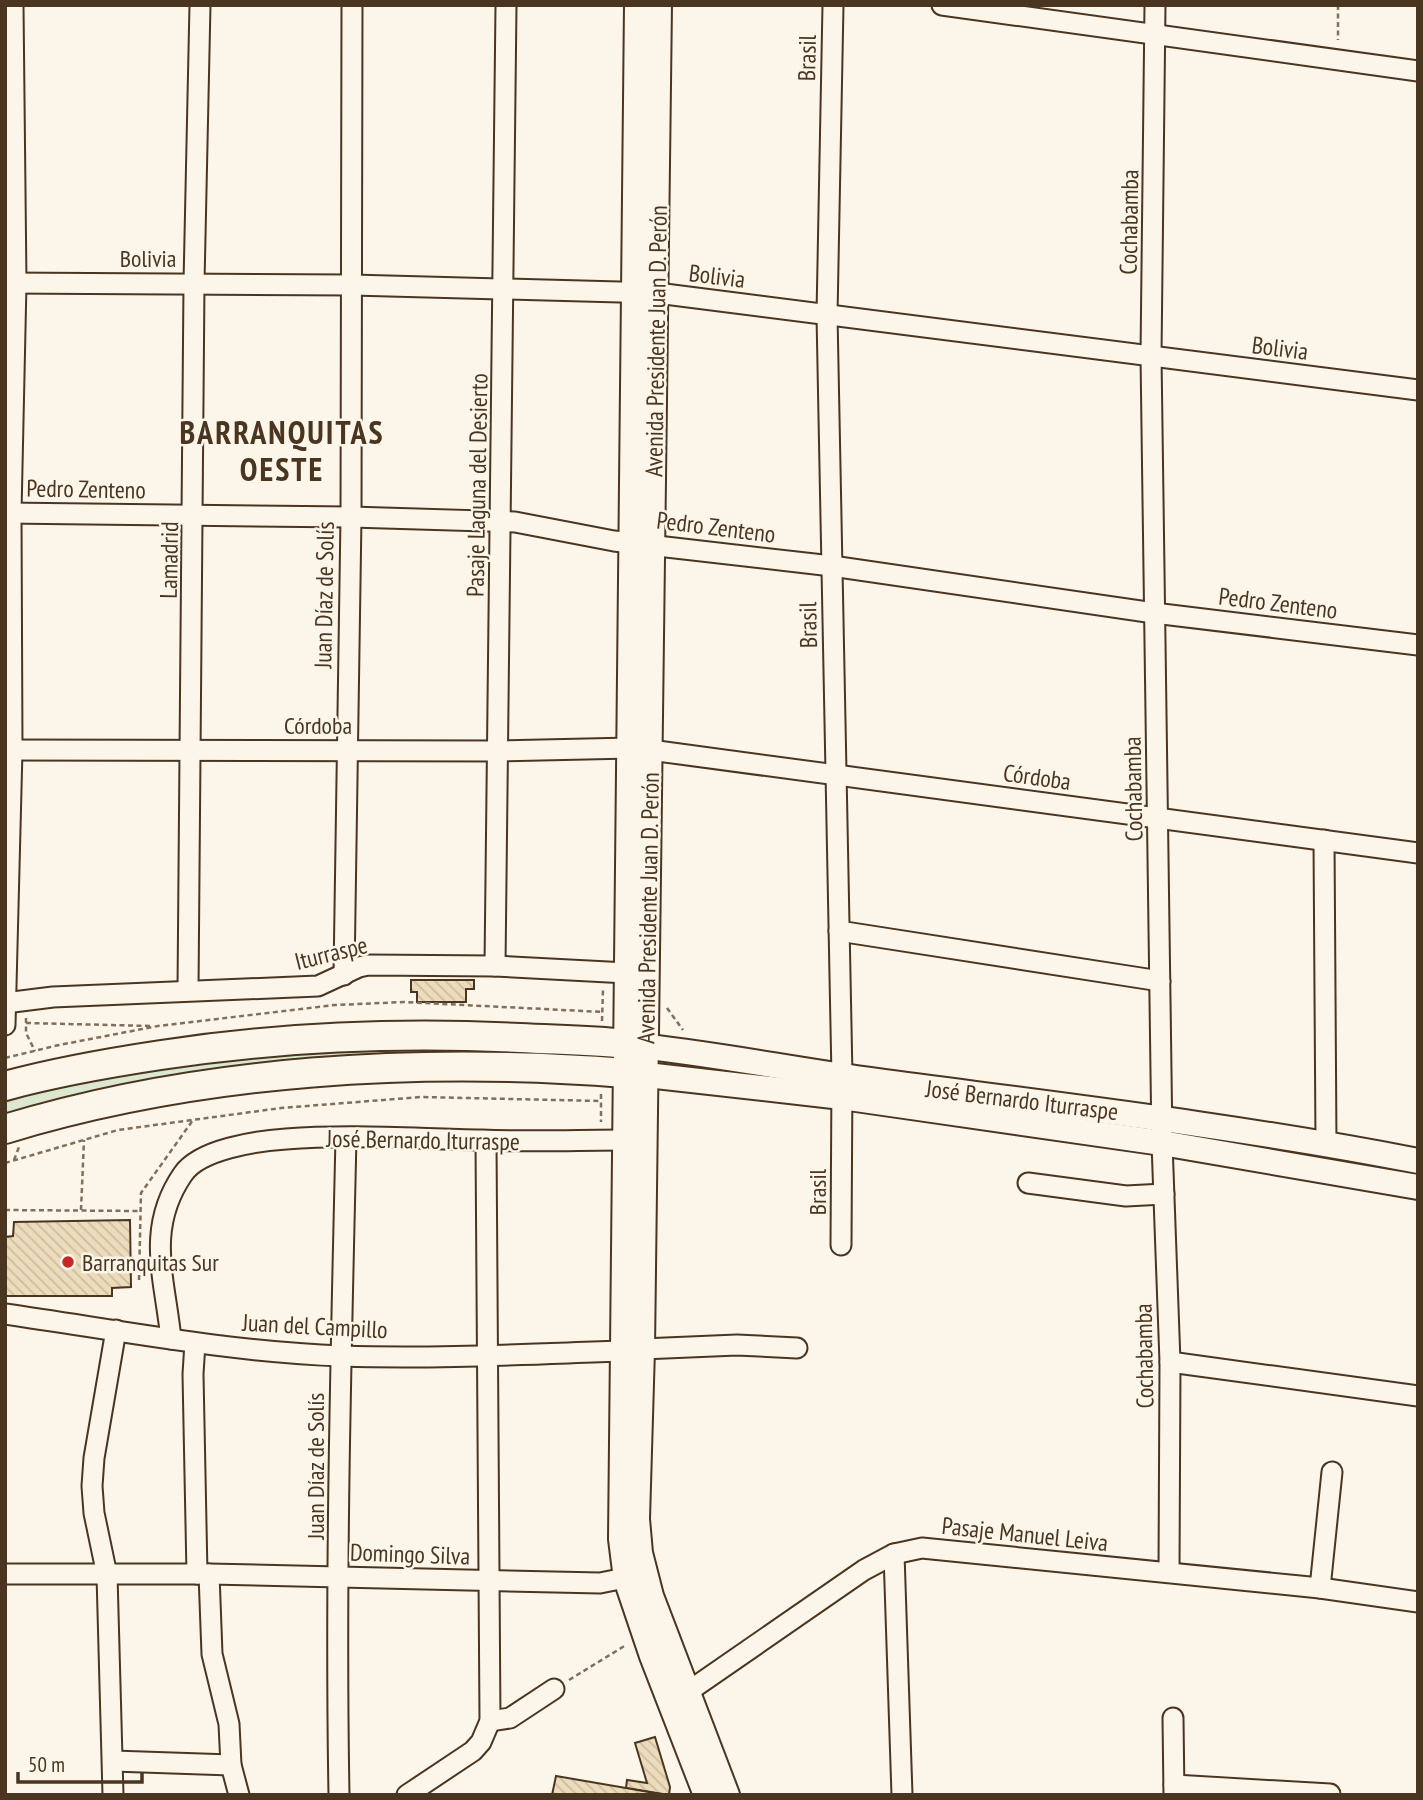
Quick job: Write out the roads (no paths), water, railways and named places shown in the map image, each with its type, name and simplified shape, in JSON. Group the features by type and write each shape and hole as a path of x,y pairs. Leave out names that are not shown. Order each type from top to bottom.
{"highway":[{"path":"5,1086 49,1074 227,1045 315,1038 468,1035 624,1044"},
{"path":"5,1129 166,1092 308,1072 386,1067 624,1073"}],"main road":[{"name":"Avenida Presidente Juan D. Perón","path":"624,1044 645,1003 640,749 645,292 638,5"},
{"name":"Avenida Presidente Juan D. Perón","path":"645,292 659,5"},
{"name":"Avenida Presidente Juan D. Perón","path":"633,1350 624,1044 615,973 640,749"},
{"name":"José Bernardo Iturraspe","path":"624,1044 682,1051 842,1087"},
{"name":"Avenida Presidente Juan D. Perón","path":"624,1073 633,1350 620,1513 622,1560 635,1577 668,1643 706,1795"},
{"name":"José Bernardo Iturraspe","path":"624,1073 842,1087 1162,1131 1326,1144 1418,1161"},
{"name":"José Bernardo Iturraspe","path":"1162,1131 1418,1187"},
{"name":"Avenida Presidente Juan D. Perón","path":"635,1577 644,1633 680,1697 727,1795"}],"street":[{"path":"5,1025 13,1002 8,750 8,513 13,5"},
{"name":"Lamadrid","path":"188,990 194,283 200,5"},
{"name":"Juan Díaz de Solís","path":"344,975 351,517 352,5"},
{"name":"Pasaje Laguna del Desierto","path":"495,966 505,289 506,5"},
{"name":"Brasil","path":"833,5 827,315 842,1087 841,1245"},
{"path":"942,5 1418,71"},
{"name":"Cochabamba","path":"1155,5 1151,356 1162,1131 1170,1362 1169,1572"},
{"name":"Bolivia","path":"11,283 352,285 645,292 1418,390"},
{"name":"Pedro Zenteno","path":"8,513 500,521 1154,613 1418,645"},
{"name":"Córdoba","path":"8,750 640,749 1418,853"},
{"path":"1324,841 1326,1144"},
{"path":"839,931 1160,981"},
{"name":"Iturraspe","path":"13,1002 188,990 305,988 318,986 368,965 495,966 615,973"},
{"name":"Juan Díaz de Solís","path":"339,1795 341,1356 346,1138"},
{"name":"José Bernardo Iturraspe","path":"171,1339 159,1250 161,1228 182,1175 190,1166 221,1150 285,1139 626,1140"},
{"path":"407,1795 473,1751 481,1742 490,1721 486,1141"},
{"path":"1028,1184 1126,1196 1164,1194"},
{"name":"Juan del Campillo","path":"5,1314 195,1343 341,1356 488,1356 737,1345 797,1348"},
{"path":"113,1795 107,1575 94,1514 92,1474 116,1330"},
{"path":"195,1343 193,1374 203,1574 212,1654 229,1724 231,1765 239,1795"},
{"path":"1170,1362 1418,1396"},
{"path":"1320,1588 1332,1472"},
{"name":"Pasaje Manuel Leiva","path":"680,1697 864,1570 894,1554 922,1548 1320,1588 1418,1602"},
{"path":"894,1554 902,1795"},
{"name":"Domingo Silva","path":"5,1574 203,1574 600,1583 635,1577"},
{"path":"490,1721 510,1718 554,1689"},
{"path":"1173,1718 1174,1790 1330,1794"},
{"path":"113,1761 231,1765"}],"place":[{"name":"Barranquitas Sur","path":"68,1262"}],"district":[{"name":"BARRANQUITAS OESTE","path":"282,450"}]}
